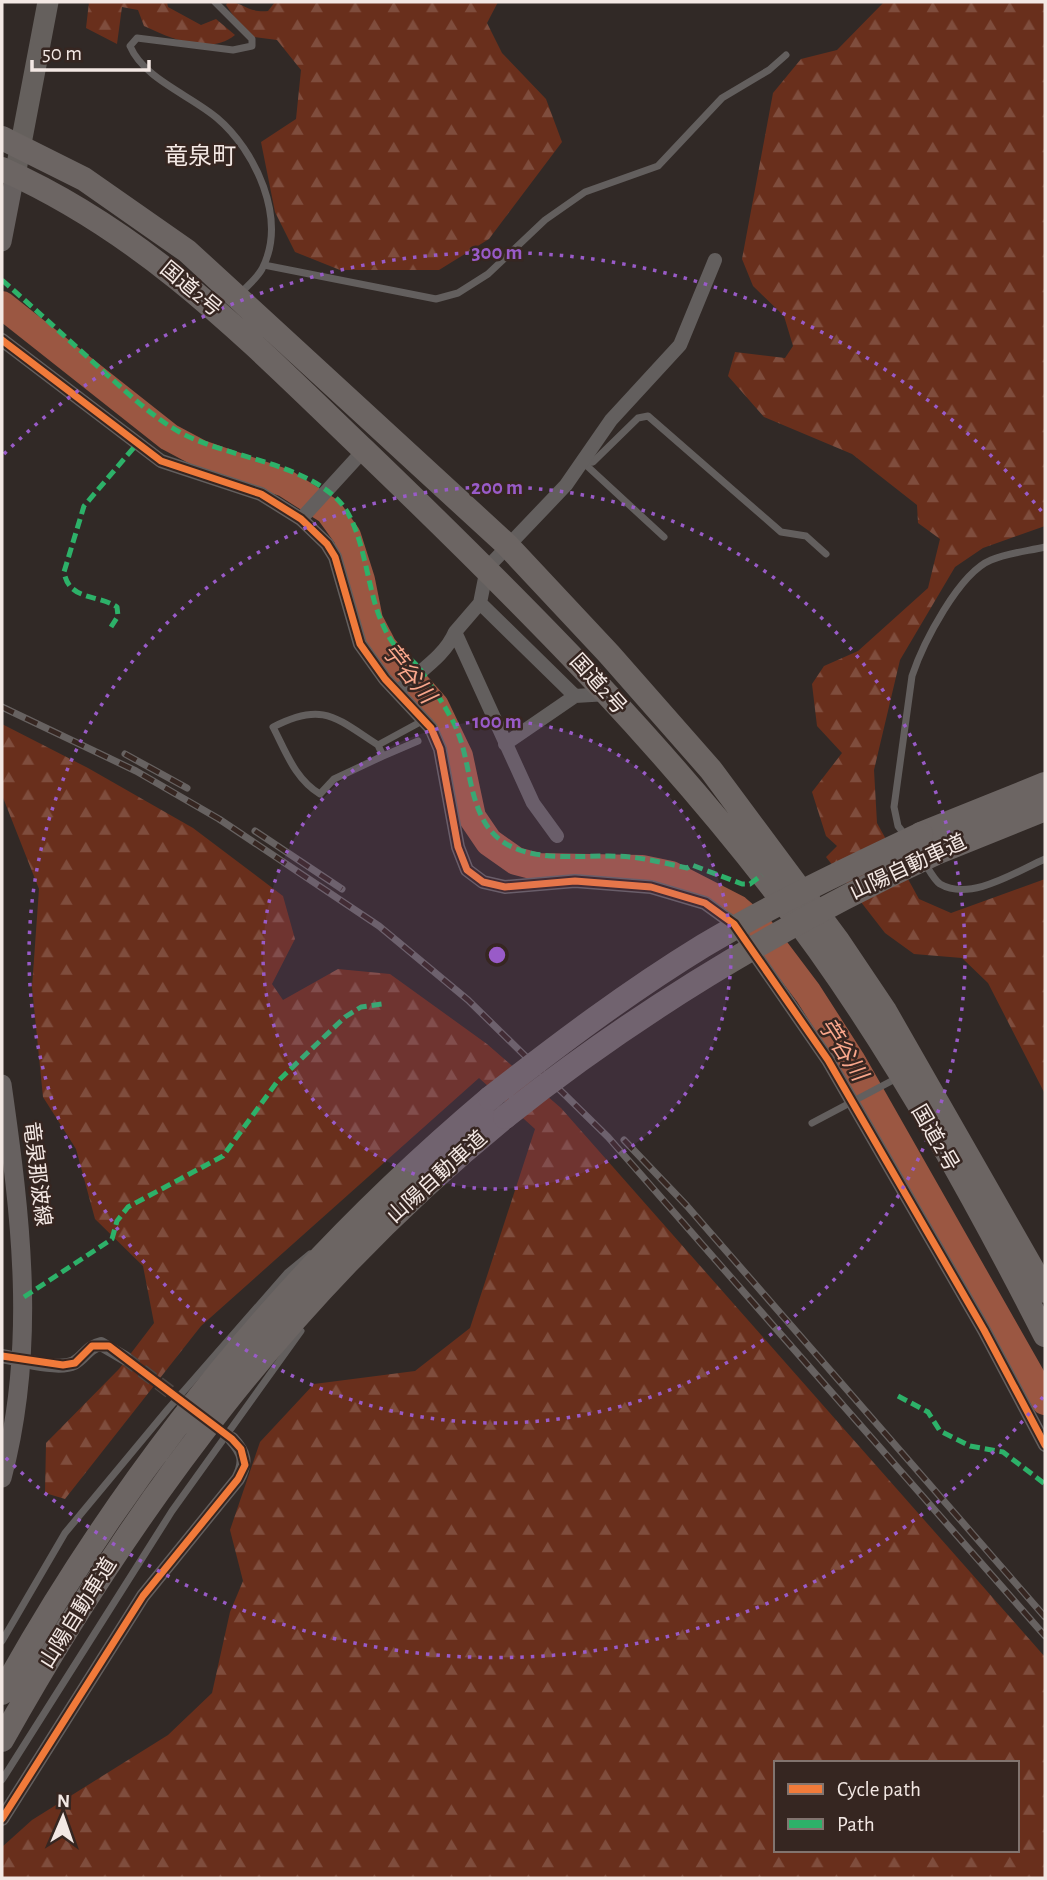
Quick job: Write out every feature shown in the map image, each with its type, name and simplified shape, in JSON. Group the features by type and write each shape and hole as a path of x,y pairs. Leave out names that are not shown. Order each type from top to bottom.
{"highway":[{"name":"国道2号","path":"11,142 120,201 176,243 238,296 507,545 711,770 793,878 885,1011 1045,1291"},
{"name":"国道2号","path":"8,172 80,206 155,259 259,349 487,568 608,694 752,862 819,951 890,1081 1045,1335"},
{"name":"山陽自動車道","path":"2,1693 106,1524 177,1424 272,1308 411,1183 498,1108 715,968 921,847 1045,784"},
{"name":"山陽自動車道","path":"921,847 1045,809"},
{"name":"山陽自動車道","path":"2,1740 125,1536 195,1438 411,1183"}],"main road":[{"path":"2,242 11,142 48,2"},
{"name":"竜泉那波線","path":"2,1084 22,1239 23,1360 2,1478"}],"street":[{"path":"400,690 450,642 455,632 480,603 487,568 566,485 583,465 611,420 680,345 715,260"},
{"path":"2,340 161,461 261,494 303,516 335,557 360,644 371,663 400,690 425,720 440,749 458,847 467,870 483,882 505,887 575,881 650,887 705,903 734,924 855,1101 984,1330 1045,1446"},
{"path":"303,516 320,495 335,485 364,450"},
{"path":"480,603 575,696"},
{"path":"455,632 533,803 557,836"},
{"path":"505,744 575,696 608,694"},
{"path":"2,1356 63,1365 75,1363 92,1346 101,1344 125,1358"},
{"path":"2,1819 143,1596 237,1479 245,1465 244,1457 232,1439"}],"lane":[{"path":"215,2 252,39 251,46 233,50 137,38 130,46 144,66 216,117 233,133 265,188 271,216 264,265 238,296"},
{"path":"264,265 436,299 458,293 488,274 545,220 585,192 658,166 722,98 769,70 786,55"},
{"path":"583,465 593,462 638,418 648,416 781,532 806,536 826,554"},
{"path":"583,465 664,537"},
{"path":"1045,547 991,560 967,575 919,656 912,676 894,807 898,826 921,847 939,883 957,889 979,887 1045,859"},
{"path":"383,756 378,745 331,715 295,716 273,727 298,775 307,786 320,794 334,779 418,741"},
{"path":"378,745 425,720"},
{"path":"812,1123 890,1081"},
{"path":"331,1295 411,1183"},
{"path":"2,1640 65,1533 168,1409 287,1273 411,1183"},
{"path":"2,1780 172,1511 305,1326"}],"green space":[{"path":"89,2 167,2 168,7 201,25 216,19 235,35 225,41 202,45 177,40 144,26 138,10 122,7 117,44 86,28"},
{"path":"228,2 268,11 275,2 498,2 487,23 502,53 546,99 562,142 489,239 439,270 340,270 295,252 275,212 261,142 296,119 301,70 277,40 247,36 226,5"},
{"path":"884,2 1045,2 1045,526 983,548 955,567 900,660 874,770 877,823 919,899 951,913 1045,879 1045,1094 988,983 962,958 914,954 885,933 826,857 837,846 826,836 812,792 842,753 817,726 812,684 824,666 858,651 928,588 940,539 918,523 917,505 852,454 764,417 728,376 735,352 785,358 793,346 784,316 753,286 742,259 773,93 801,59 837,50"},
{"path":"2,724 88,768 193,828 283,896 295,939 272,984 283,1000 338,969 390,974 487,1044 561,1108 1045,1657 1045,1878 2,1878 2,1847 32,1820 168,1735 212,1693 230,1612 243,1581 230,1530 260,1442 314,1384 415,1371 470,1328 535,1129 479,1078 201,1326 65,1499 45,1493 46,1443 119,1369 154,1323 143,1266 95,1219 76,1149 43,1097 32,987 39,889 2,795"}],"waterway":[{"name":"苧谷川","path":"2,305 169,437 201,454 285,483 329,511 347,536 361,580 369,620 383,647 435,706 459,756 472,817 489,842 516,861 539,867 642,869 671,875 737,909 759,928 808,993 851,1060 1045,1401"}],"tunnel":[{"path":"125,1358 189,1406"}],"railway":[{"path":"2,707 136,771 219,819 379,926 468,1000 608,1137 1045,1636"},
{"path":"125,754 187,788"},
{"path":"255,831 342,889"},
{"path":"624,1140 687,1206 1045,1617"}],"marked path":[{"path":"2,280 132,397 172,428 202,442 304,477 338,500 354,525 375,604 384,627 396,647 420,669 450,716 461,742 478,809 496,837 512,847 530,853 571,857 630,857 687,868 692,865 742,884 750,884 762,875"},
{"path":"111,627 118,616 117,607 78,592 67,581 64,572 84,506 136,445"},
{"path":"24,1297 112,1239 117,1221 128,1207 223,1156 277,1082 345,1017 361,1007 382,1004"},
{"path":"898,1396 928,1412 940,1431 970,1446 1003,1452 1045,1484"}],"cycle path":[{"path":"2,340 161,461 261,494 301,519 327,544 335,557 360,644 385,679 431,728 440,749 458,847 467,870 483,882 505,887 575,881 651,887 705,903 734,924 828,1060 984,1330 1045,1445"},
{"path":"2,1356 63,1365 75,1363 92,1346 109,1346 232,1439 241,1449 245,1465 238,1479 143,1596 2,1819"}],"district":[{"name":"竜泉町","path":"200,157"}]}
